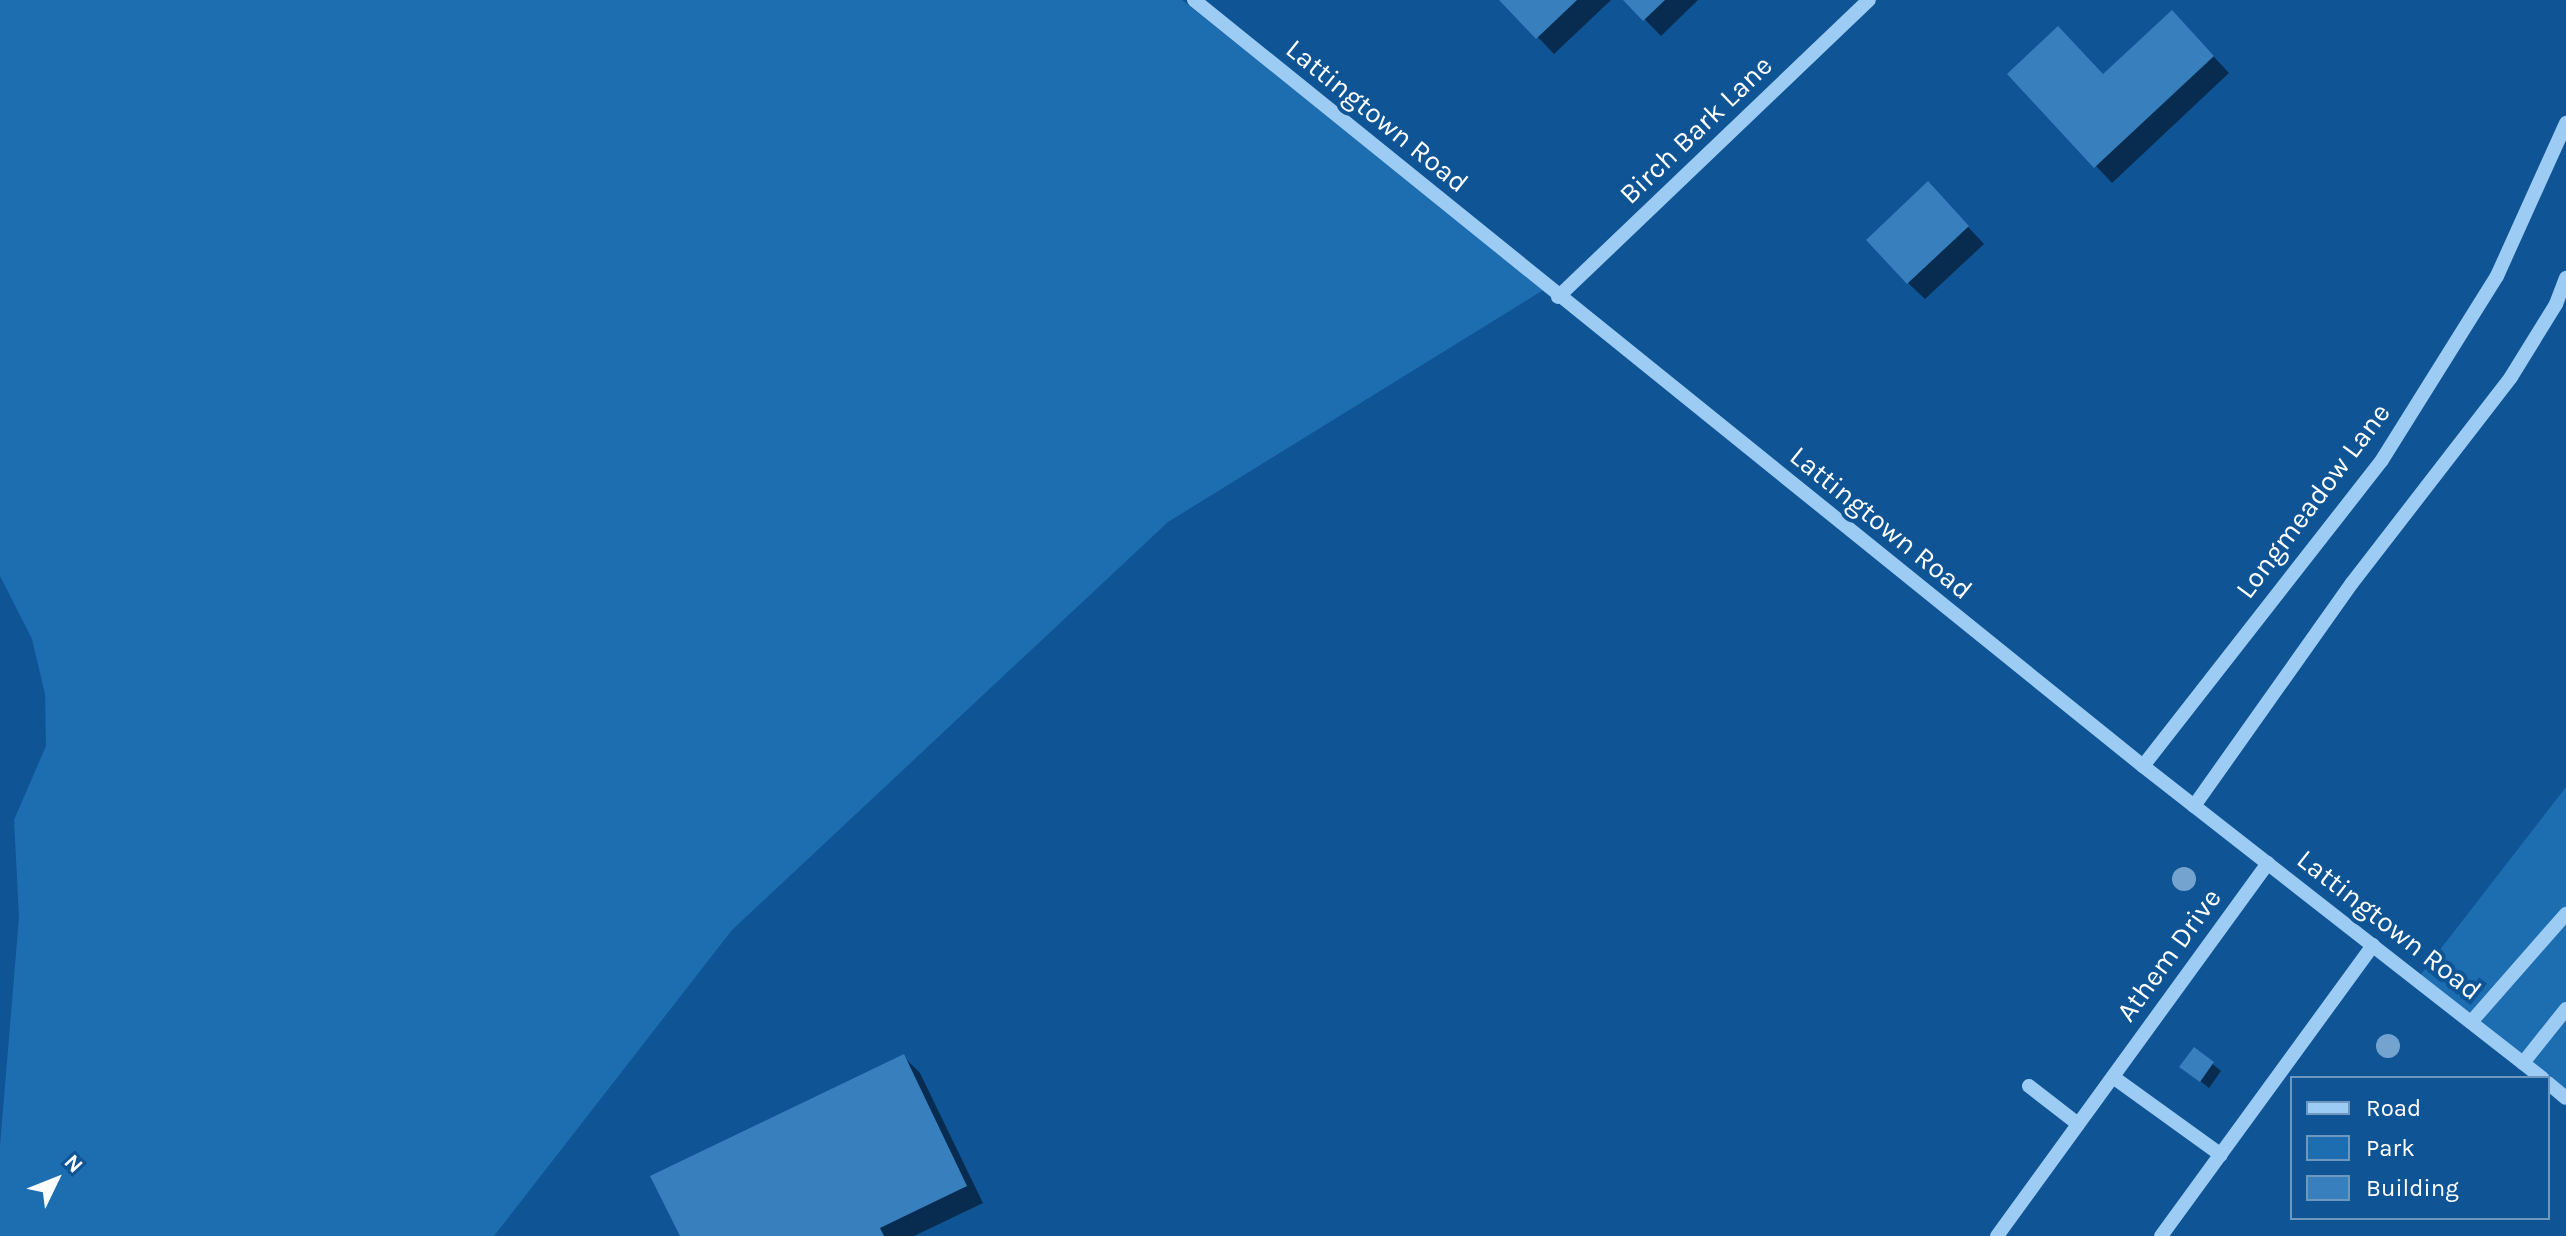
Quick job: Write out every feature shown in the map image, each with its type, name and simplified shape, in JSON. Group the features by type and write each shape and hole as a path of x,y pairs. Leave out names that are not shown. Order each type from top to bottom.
{"street":[{"name":"Lattingtown Road","path":"1194,0 1558,297 2143,766 2539,1076"},
{"name":"Birch Bark Lane","path":"1558,297 1869,0"},
{"name":"Longmeadow Lane","path":"2143,766 2382,460 2497,276 2566,123"},
{"path":"2194,806 2352,583 2511,377 2556,304 2566,278"},
{"name":"Athem Drive","path":"1997,1236 2268,863"},
{"path":"2471,1022 2566,914"},
{"path":"2161,1236 2373,945"},
{"path":"2523,1063 2566,1009"},
{"path":"2113,1077 2221,1155"},
{"path":"2550,1085 2566,1098"},
{"path":"2029,1086 2078,1124"}],"green space":[{"path":"0,0 1182,0 1545,289 1168,522 732,930 494,1236 0,1236 0,1146 19,917 14,820 46,746 45,694 32,639 0,576"},
{"path":"2566,787 2566,1097 2550,1084 2550,1076 2540,1076 2418,978"}],"building":[{"path":"1499,0 1577,0 1536,39"},
{"path":"1623,0 1665,0 1643,21"},
{"path":"2172,10 2214,56 2094,168 2007,74 2058,26 2103,74"},
{"path":"1928,181 1969,226 1907,284 1866,240"},
{"path":"2194,1047 2214,1062 2200,1082 2179,1067"},
{"path":"904,1054 967,1186 880,1228 884,1236 680,1236 650,1176"}]}
